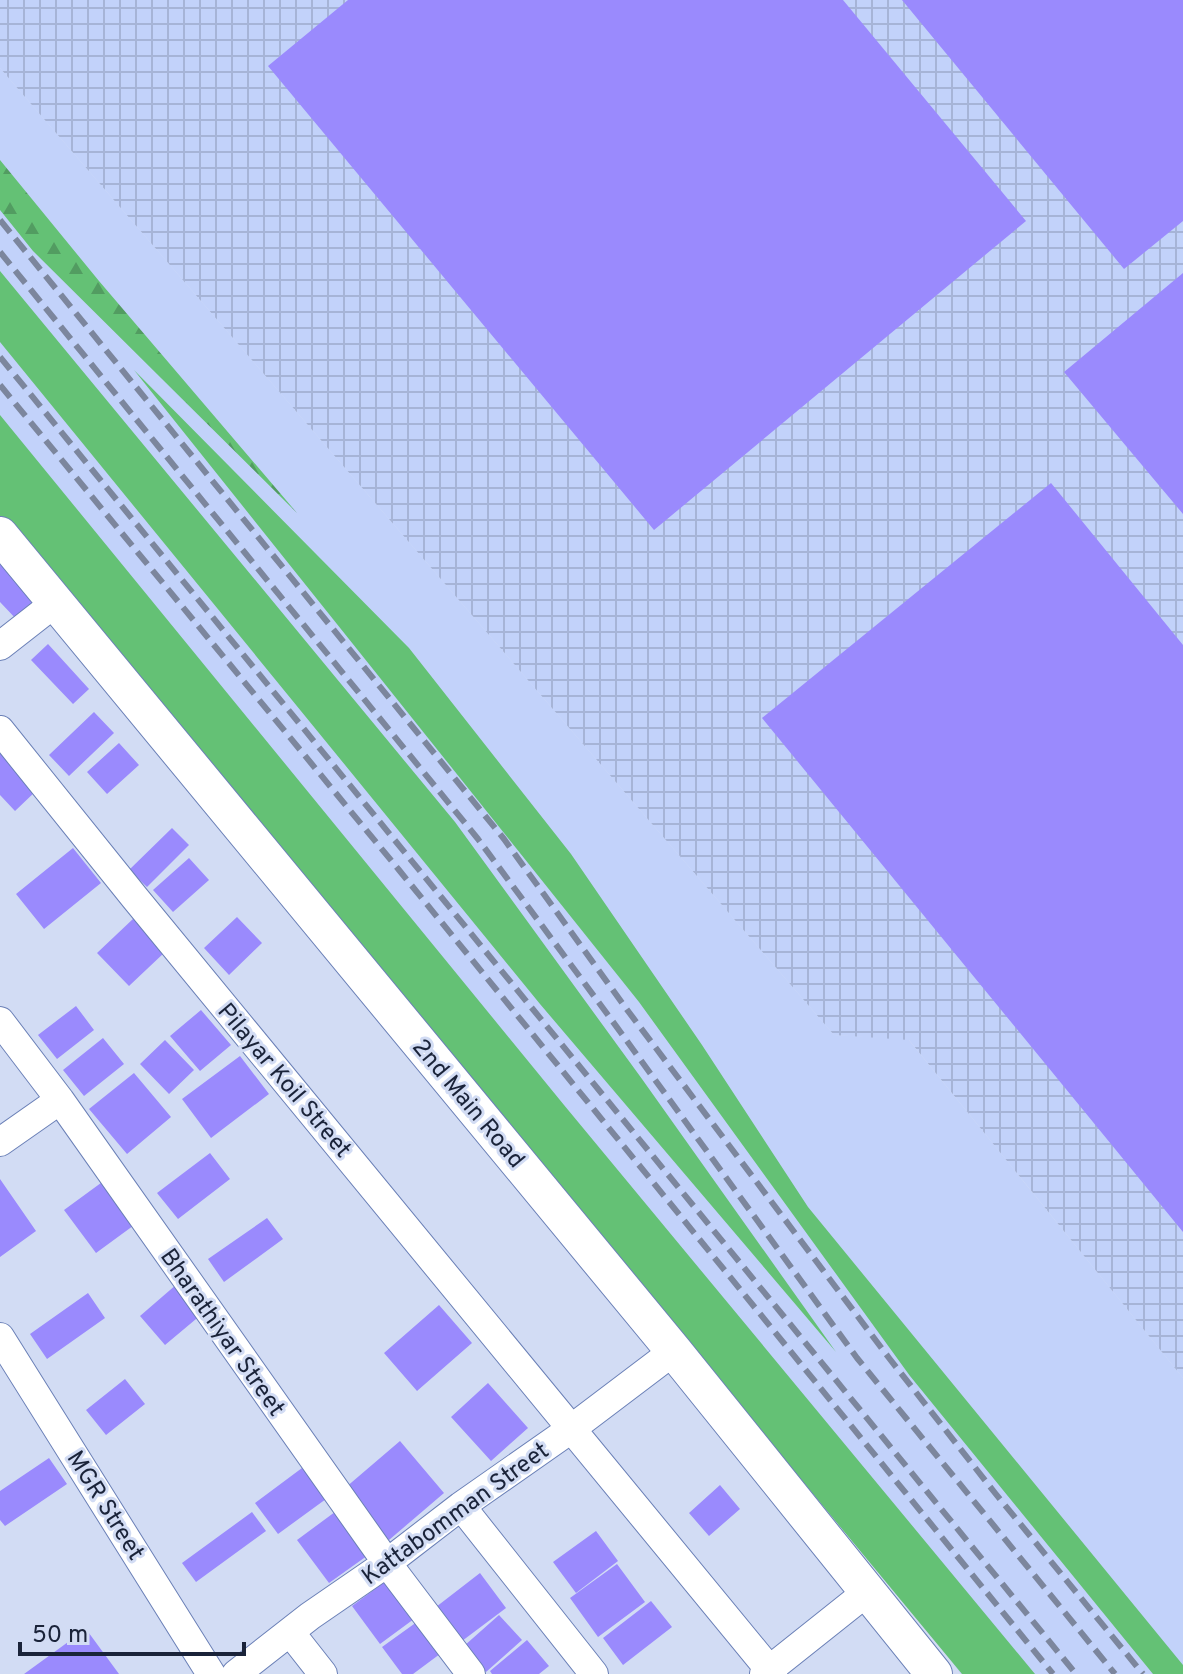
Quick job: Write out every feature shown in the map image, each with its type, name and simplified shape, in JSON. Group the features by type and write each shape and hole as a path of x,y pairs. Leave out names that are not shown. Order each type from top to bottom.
{"street":[{"name":"2nd Main Road","path":"0,535 674,1351 934,1674"},
{"path":"0,646 55,603"},
{"name":"Pilayar Koil Street","path":"0,730 769,1672"},
{"name":"Bharathiyar Street","path":"0,1021 60,1100 387,1563 471,1674"},
{"path":"0,1142 60,1100"},
{"name":"MGR Street","path":"0,1337 211,1674"},
{"name":"Kattabomman Street","path":"236,1674 674,1351"},
{"path":"461,1506 594,1674"},
{"path":"769,1672 867,1592"},
{"path":"290,1632 323,1674"}],"shaded area":[{"path":"0,0 1183,0 1183,1378 909,1040 834,1035 0,68"},
{"path":"0,68 834,1035 908,1039 1183,1378 1183,1674 961,1674 757,1396 0,482"}],"green space":[{"path":"0,160 297,513 33,251 0,210"},
{"path":"0,271 455,822 836,1352 540,1004 0,342"},
{"path":"134,370 409,648 571,854 808,1207 1183,1665 1183,1674 1153,1674 910,1376 639,1002"},
{"path":"0,415 564,1105 1035,1674 962,1674 291,863 0,518"}],"building":[{"path":"348,0 843,0 1026,221 654,530 268,66"},
{"path":"902,0 1183,0 1183,221 1124,269"},
{"path":"1183,273 1183,514 1064,372"},
{"path":"1051,483 1183,645 1183,1232 762,718"},
{"path":"4,562 41,599 18,621 0,602 0,565"},
{"path":"48,644 89,689 73,704 31,660"},
{"path":"94,712 114,733 69,776 49,755"},
{"path":"119,743 139,765 107,794 87,772"},
{"path":"0,749 37,790 15,811 0,795"},
{"path":"172,828 189,845 147,887 129,870"},
{"path":"73,848 101,883 44,929 16,894"},
{"path":"189,858 209,880 173,912 153,890"},
{"path":"237,917 262,943 229,975 204,948"},
{"path":"134,918 165,952 129,986 97,953"},
{"path":"76,1006 94,1030 57,1059 38,1035"},
{"path":"201,1010 231,1045 200,1071 170,1036"},
{"path":"103,1038 124,1064 84,1096 63,1070"},
{"path":"165,1040 194,1070 169,1094 140,1064"},
{"path":"240,1056 269,1094 211,1138 182,1099"},
{"path":"134,1073 171,1117 127,1154 89,1109"},
{"path":"210,1153 230,1179 178,1219 157,1193"},
{"path":"0,1179 36,1231 0,1257"},
{"path":"105,1180 137,1223 96,1253 64,1210"},
{"path":"267,1218 283,1239 224,1282 208,1259"},
{"path":"177,1284 202,1314 165,1345 140,1316"},
{"path":"88,1293 105,1318 47,1359 30,1334"},
{"path":"439,1305 472,1343 417,1391 384,1353"},
{"path":"125,1379 145,1404 106,1435 86,1410"},
{"path":"488,1383 528,1428 491,1461 451,1417"},
{"path":"400,1441 444,1493 389,1540 345,1488"},
{"path":"49,1458 67,1484 5,1526 0,1520 0,1491"},
{"path":"302,1468 326,1499 278,1534 255,1503"},
{"path":"720,1485 740,1509 709,1536 689,1513"},
{"path":"339,1509 371,1553 329,1583 297,1540"},
{"path":"252,1512 266,1531 196,1582 182,1563"},
{"path":"596,1531 618,1561 576,1593 553,1562"},
{"path":"617,1564 645,1602 598,1637 570,1598"},
{"path":"480,1573 506,1608 462,1641 436,1607"},
{"path":"390,1578 418,1616 380,1644 352,1606"},
{"path":"651,1601 672,1627 623,1665 603,1638"},
{"path":"499,1615 522,1640 486,1672 464,1646"},
{"path":"421,1619 444,1651 413,1674 402,1674 382,1647"},
{"path":"86,1629 119,1674 24,1674"},
{"path":"527,1640 549,1666 539,1674 492,1674 490,1671"}],"railway":[{"path":"0,220 504,839 628,1011 889,1358 1143,1674"},
{"path":"0,252 478,839 857,1358 1115,1674"},
{"path":"0,357 1076,1674"},
{"path":"0,385 1053,1674"}]}
